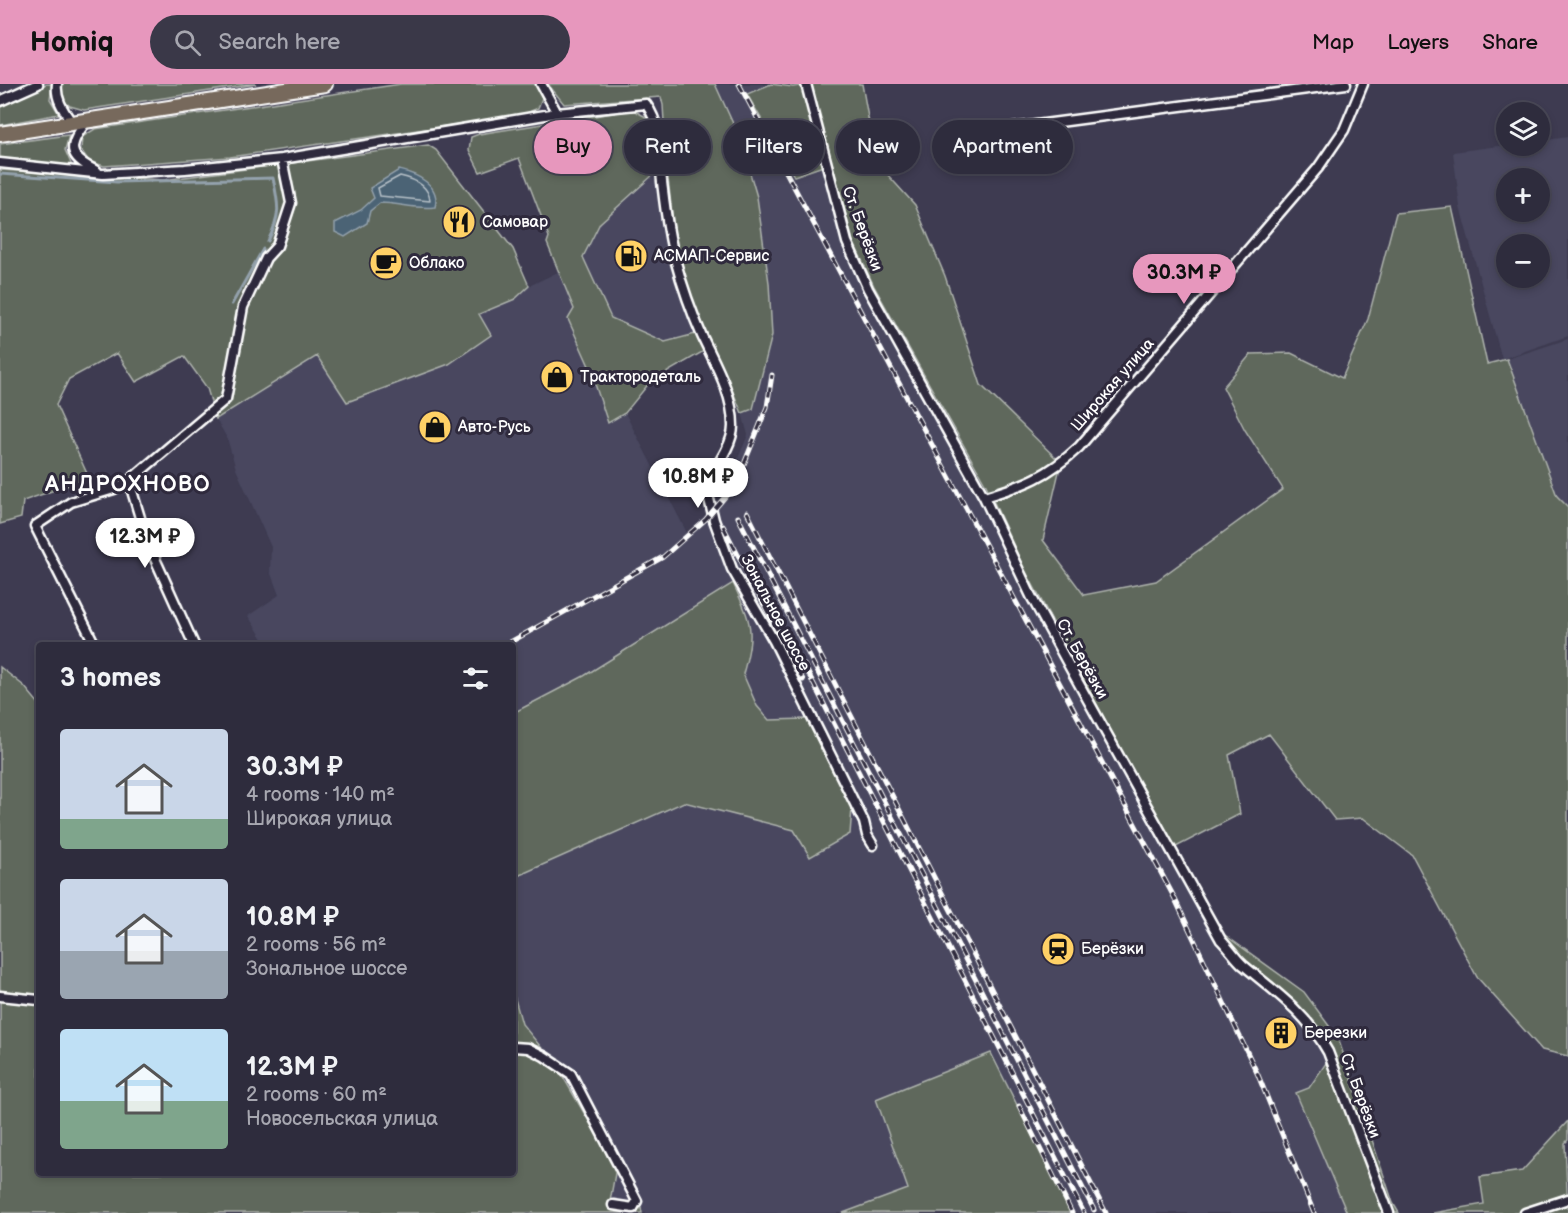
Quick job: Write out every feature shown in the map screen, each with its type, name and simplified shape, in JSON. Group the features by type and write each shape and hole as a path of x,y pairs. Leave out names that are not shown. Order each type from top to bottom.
{"highway":[{"path":"0,134 325,84"}],"street":[{"path":"0,101 38,84"},
{"path":"57,84 56,91 62,107 72,123"},
{"path":"0,163 103,174 282,159 557,113 541,84"},
{"name":"Ст. Берёзки","path":"806,84 831,186 851,252 868,289 984,497 1031,596 1221,940 1241,963 1291,1003 1308,1021 1328,1052 1389,1213"},
{"path":"1073,120 1346,84"},
{"name":"Широкая улица","path":"984,497 1032,482 1060,465 1079,447 1318,168 1344,130 1363,84"},
{"name":"Зональное шоссе","path":"557,113 646,104 654,114 661,148 662,181 674,257 690,307 721,374 733,415 734,429 729,443 705,482 714,520 732,569 774,641 860,813 873,845"},
{"path":"88,120 75,136 74,154 80,163 103,174"},
{"path":"93,642 35,526 71,502 114,489 129,481 226,399 243,307 266,258 277,246 291,203 282,159"},
{"path":"129,481 147,541 193,642"},
{"path":"0,996 36,1000"},
{"path":"516,1047 528,1048 571,1074 637,1201 633,1208 613,1205"},
{"path":"1525,1213 1568,1199"}],"shaded area":[{"path":"715,84 763,84 765,86 747,95 770,120 731,120"},
{"path":"1568,137 1568,336 1502,359 1460,207 1453,152 1496,146 1496,156 1550,156 1550,139"},
{"path":"832,162 853,241 874,286 986,485 1174,848 1222,933 1243,960 1293,1000 1311,1019 1333,1054 1309,1088 1296,1093 1347,1213 1071,1213 991,1053 876,1099 908,1189 843,1213 642,1213 641,1208 609,1208 558,1068 522,1024 516,1003 516,877 684,802 794,830 850,834 852,808 806,719 769,720 757,706 743,674 750,649 584,676 516,711 516,642 265,642 248,616 279,595 270,571 271,547 236,469 227,438 216,419 318,356 414,376 449,364 479,314 515,299 529,286 558,272 574,309 568,319 589,366 608,422 625,413 687,533 714,508 721,498 748,435 742,413 753,409 772,335 769,285 757,197 750,174 824,174 824,166"},
{"name":"АСМАП-Сервис","path":"654,174 667,174 677,256 703,332 665,342 611,318 583,257 600,223"},
{"path":"1568,339 1568,507 1557,496 1507,359"}],"green space":[{"path":"46,84 52,84 50,99 59,114 0,125 0,107"},
{"path":"62,84 256,84 84,110 70,106 62,99"},
{"path":"401,84 537,84 542,98 538,108 522,115 230,157 104,166 89,161 81,150 82,137 95,129"},
{"path":"548,84 715,84 731,120 723,120 723,174 750,174 757,197 769,283 772,335 753,409 742,413 727,378 709,348 650,382 625,413 608,423 589,366 568,319 574,309 547,243 549,237 519,158 480,172 469,150 471,137 534,125 534,174 612,174 612,120 569,120 633,110 646,117 646,120 624,120 624,174 654,174 600,223 583,257 611,318 665,342 703,332 677,256 667,174 711,174 711,120 664,120 661,97 564,104"},
{"path":"771,84 793,87 811,84 862,84 868,120 836,120 836,174 887,174 915,205 945,276 981,385 1061,463 1043,540 1084,595 1156,581 1283,489 1245,430 1223,387 1251,354 1291,353 1342,378 1368,319 1396,213 1452,207 1487,364 1507,359 1557,496 1568,507 1568,1056 1542,1050 1477,977 1412,855 1363,818 1335,820 1269,734 1229,755 1240,814 1174,848 1024,568 986,485 874,286 853,241 832,163 824,166 824,120 762,120 747,94"},
{"path":"69,135 65,150 72,166 0,160 0,144"},
{"path":"428,145 436,150 513,249 529,286 515,299 479,314 491,335 449,364 347,402 317,356 216,419 207,388 184,356 136,382 117,353 69,379 56,405 89,478 23,501 21,518 0,524 0,170 163,180"},
{"path":"733,583 750,627 749,647 743,674 757,706 769,720 806,719 852,808 850,834 810,857 794,830 684,802 516,877 516,711 584,676"},
{"path":"0,667 24,686 36,700 36,1176 516,1176 516,1003 522,1024 558,1068 616,1168 609,1207 641,1208 642,1213 0,1213"},
{"path":"1222,933 1304,992 1338,1038 1393,1203 1399,1213 1347,1213 1296,1093 1309,1088 1333,1053 1311,1019 1294,1000 1243,960"},
{"path":"991,1053 1071,1213 843,1213 908,1189 876,1099"},
{"path":"1568,1121 1568,1140 1565,1143 1568,1213 1433,1213 1484,1204 1480,1177 1522,1171"}],"water":[{"path":"399,170 413,174 431,187 436,199 435,207 421,208 380,203 370,211 367,223 345,237 335,232 335,223 361,210 374,198 370,188"}],"waterway":[{"path":"0,174 117,182 273,178 278,210 268,241"},
{"path":"232,304 263,249"}],"railway":[{"path":"739,84 1174,897 1258,1075 1314,1213"},
{"path":"510,642 663,557 706,519 736,484 767,407 772,375"},
{"path":"747,512 1106,1213"},
{"path":"738,517 1094,1210"},
{"path":"723,526 803,680"},
{"path":"804,665 1084,1213"},
{"path":"1019,1106 1072,1213"}],"place":[{"name":"Самовар","path":"459,222"},
{"name":"АСМАП-Сервис","path":"631,256"},
{"name":"Облако","path":"386,263"},
{"name":"Трактородеталь","path":"557,377"},
{"name":"Авто-Русь","path":"435,427"},
{"name":"Берёзки","path":"1058,949"},
{"name":"Березки","path":"1281,1033"}],"district":[{"name":"АНДРОХНОВО","path":"128,484"}]}
